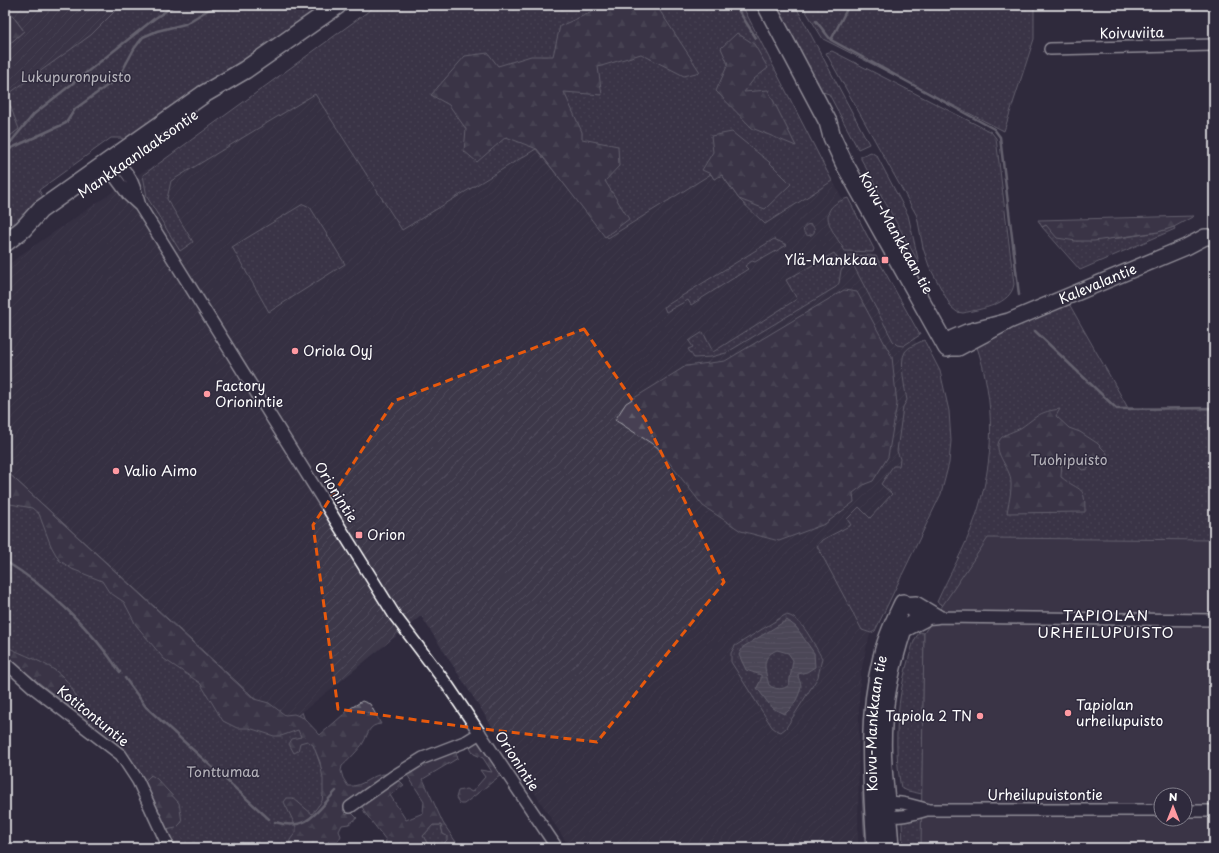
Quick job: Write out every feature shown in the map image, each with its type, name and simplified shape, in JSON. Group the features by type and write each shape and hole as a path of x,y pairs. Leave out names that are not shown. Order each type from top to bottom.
{"main road":[{"name":"Mankkaanlaaksontie","path":"5,243 23,229 46,219 115,166 204,94 245,70 338,5"},
{"name":"Koivu-Mankkaan tie","path":"766,5 828,122 837,132 858,164 953,344"},
{"name":"Kalevalantie","path":"953,344 1186,247 1201,239 1214,237"},
{"name":"Koivu-Mankkaan tie","path":"890,848 870,742 877,679 882,655 903,603"},
{"name":"Koivu-Mankkaan tie","path":"876,848 883,810 884,703 896,652 903,629 932,617"}],"street":[{"name":"Koivuviita","path":"1050,49 1214,46"},
{"name":"Orionintie","path":"115,166 129,196 140,206 395,616 448,686 557,848"},
{"path":"903,603 916,602 932,617"},
{"path":"903,603 911,612 932,617 1214,620"},
{"name":"Kotitontuntie","path":"5,662 35,688 121,755 138,781 169,848"},
{"path":"350,807 394,776 423,758 467,741 480,732"},
{"name":"Urheilupuistontie","path":"883,810 905,816 929,810 1153,810"},
{"path":"1193,811 1214,811"}],"highlighted area":[{"path":"584,329 645,419 724,582 597,742 474,728 338,709 313,525 394,401"}],"shaded area":[{"path":"741,5 914,336 922,365 874,621 861,672 859,702 858,848 570,848 421,616 285,726 5,470 5,268 19,256 142,172 175,156 297,68"},
{"path":"1207,5 1214,5 1214,38 1207,38"},
{"path":"787,620 796,627 814,653 815,667 807,672 798,674 801,683 799,694 793,706 784,714 772,708 757,688 761,675 746,670 739,655 743,647","holes":["777,650 788,653 793,660 789,685 782,689 774,688 769,685 765,669 766,660 768,656"]}],"green space":[{"name":"Lukupuronpuisto","path":"5,5 326,5 127,142 121,138 111,138 39,190 44,199 5,233"},
{"path":"5,5 121,5 91,35 7,95 5,92 5,48 24,31"},
{"path":"377,5 746,5 744,9 832,181 765,224 739,199 722,175 714,179 711,174 608,238 536,149 402,230 315,94 171,181 167,199 193,242 180,251 147,197 143,175"},
{"path":"608,5 656,5 700,72 684,76 641,54 598,67 602,95 564,92 582,132 582,139 618,146 619,166 605,181 629,219 605,237 537,149 506,137 477,162 464,151 466,129 449,105 431,95 465,56 488,53 498,66 531,56 553,56 560,26"},
{"path":"774,5 795,5 869,144 858,149 829,94 823,92 817,87"},
{"path":"802,5 1034,5 1034,39 1004,131 823,39"},
{"path":"5,6 24,31 5,48"},
{"path":"737,33 754,44 768,68 754,79 744,92 768,90 796,146 752,128 716,91 728,64 721,48"},
{"path":"832,51 991,132 996,138 1014,284 1012,291 1007,297 986,308 963,313 957,312 951,307 929,266 923,248 917,216 826,53"},
{"path":"5,92 19,129 5,140"},
{"path":"732,132 768,161 791,184 765,209 739,199 722,175 714,179 711,174 702,170 713,152 711,136"},
{"path":"871,152 877,156 908,215 919,263 861,159 861,156"},
{"path":"848,198 874,249 873,252 845,251 831,228 828,221 828,214 831,208 837,203"},
{"path":"303,204 310,207 345,264 269,312 232,247"},
{"path":"1194,216 1174,227 1158,232 1094,241 1076,241 1057,238 1046,225 1042,227 1038,220"},
{"path":"809,224 813,226 815,230 813,234 809,236 805,234 803,230 805,226"},
{"path":"1046,225 1076,241 1120,238 1158,232 1174,227 1175,229 1080,270 1042,227"},
{"path":"774,239 787,245 764,258 763,257 755,262 752,261 745,266 748,269 691,305 688,300 666,312 664,307"},
{"path":"834,253 844,268 841,270 839,283 836,287 726,353 711,357 694,358 688,349 693,347 689,341 703,332 713,352 797,299 786,280"},
{"path":"848,255 876,256 920,335 903,346 897,345 893,341"},
{"path":"844,290 857,292 892,357 897,404 888,457 873,481 865,484 853,493 854,502 825,524 779,541 741,531 703,506 657,447 615,420 626,403 686,366 725,361"},
{"name":"Tuohipuisto","path":"1068,302 1128,408 1214,409 1214,540 944,606 937,602 962,551 975,519 982,497 989,453 990,410 983,366 976,344"},
{"path":"924,340 940,371 949,411 951,441 949,463 941,494 875,631 871,633 862,630 817,546 822,540 851,525 847,519 859,507 870,518 892,494 881,484 893,466 899,466 900,459 897,451 903,407 907,400 903,376 903,356 908,348"},
{"path":"1060,409 1056,416 1069,428 1080,432 1097,443 1107,453 1106,458 1086,456 1084,460 1088,465 1088,469 1082,470 1070,457 1066,456 1062,460 1061,477 1083,493 1085,512 1007,513 1011,481 999,454 999,441 1003,436 1019,429 1040,415 1048,411"},
{"name":"Tonttumaa","path":"5,470 285,726 302,712 336,810 289,848 174,848 125,755 75,711 5,656"},
{"path":"5,470 254,699 269,703 285,715 294,714 304,718 320,735 351,708 362,701 370,704 381,724 374,726 369,730 362,745 342,766 341,771 348,786 358,785 381,774 386,774 386,776 343,810 346,815 351,812 357,818 349,824 342,825 339,831 341,836 338,841 329,841 323,848 289,848 290,840 296,832 296,827 284,802 287,798 293,798 312,814 322,801 323,779 320,762 313,745 307,741 300,743 298,751 294,753 289,744 292,739 301,737 298,730 281,736 274,736 249,728 237,728 223,721 200,683 164,659 136,625 124,602 109,592 102,581 72,569 59,560 51,546 39,514 32,508 5,503"},
{"name":"Tapiolan urheilupuisto","path":"988,538 1214,540 1214,848 921,848 924,633"},
{"path":"785,615 791,616 802,625 822,658 818,677 786,728 781,732 772,727 731,662 731,653 735,646"},
{"path":"920,632 924,633 922,794 901,788 897,755 899,704 902,687 914,643"},
{"path":"5,646 41,662 61,675 70,685 80,704 75,711 5,656"},
{"path":"477,740 482,745 501,775 464,804 460,804 456,798 458,791 466,789 472,792 485,777 480,770 492,772 483,758 474,754 470,747 472,742"},
{"path":"455,750 458,758 423,779 443,823 460,848 444,848 443,844 447,840 447,836 443,834 441,825 433,825 423,836 430,848 377,848 385,846 386,840 365,813 361,804 397,778 404,785 390,795 406,820 423,813 424,801 406,773 423,763"},
{"path":"151,775 157,779 179,803 182,822 176,828 166,830 144,782"},
{"path":"866,791 870,846 865,846 862,793"},
{"path":"915,818 950,818 926,848 903,848 902,822"},
{"path":"433,825 441,825 443,834 447,836 448,840 444,848 430,848 423,836"}],"waterway":[{"path":"5,149 34,114 154,19 175,5"},
{"path":"5,151 66,123 75,109 119,77 134,49 143,37 157,31 185,24 208,10 224,5"},
{"path":"735,5 756,38"},
{"path":"831,40 849,5"},
{"path":"816,21 831,40 994,129 1000,137 1019,295"},
{"path":"1035,331 1117,409 1214,408"},
{"path":"5,561 37,583 68,610 83,625 109,656 120,672"},
{"path":"125,678 146,707 269,819"},
{"path":"275,822 286,824 304,822 317,813 336,791"}],"place":[{"name":"Ylä-Mankkaa","path":"885,260"},
{"name":"Oriola Oyj","path":"295,351"},
{"name":"Factory Orionintie","path":"207,394"},
{"name":"Valio Aimo","path":"116,471"},
{"name":"Orion","path":"359,535"},
{"name":"Tapiolan urheilupuisto","path":"1068,713"},
{"name":"Tapiola 2 TN","path":"980,716"}],"district":[{"name":"TAPIOLAN URHEILUPUISTO","path":"1106,624"}]}
